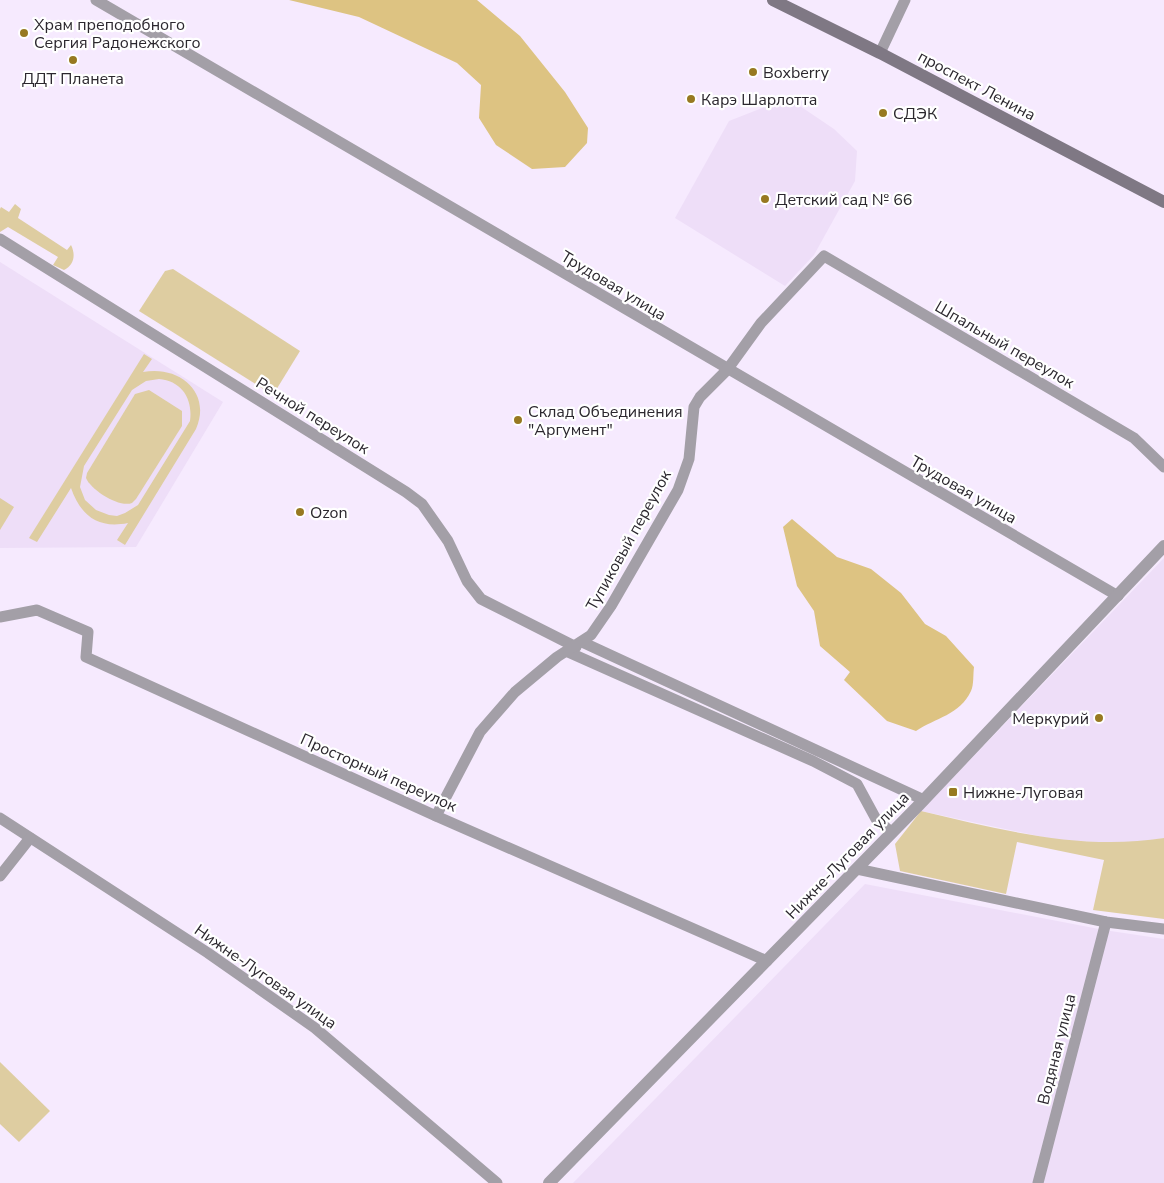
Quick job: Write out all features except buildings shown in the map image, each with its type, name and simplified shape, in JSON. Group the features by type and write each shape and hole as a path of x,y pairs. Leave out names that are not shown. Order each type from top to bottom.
{"main road":[{"name":"проспект Ленина","path":"773,0 880,53 1164,202"}],"street":[{"name":"Трудовая улица","path":"96,0 727,370 1118,596"},
{"path":"880,53 905,0"},
{"name":"Речной переулок","path":"0,239 406,492 422,504 448,541 467,581 480,599 575,647"},
{"name":"Тупиковый переулок","path":"436,816 480,732 515,692 557,657 591,635 611,606 678,490 689,460 694,407 700,397 727,370 761,323 824,256"},
{"name":"Шпальный переулок","path":"824,256 1134,438 1164,467"},
{"name":"Нижне-Луговая улица","path":"549,1183 924,800 1164,546"},
{"name":"Просторный переулок","path":"0,617 37,610 88,632 86,657 436,816 767,961"},
{"path":"575,647 924,800"},
{"path":"575,647 857,784 876,819 892,833"},
{"name":"Нижне-Луговая улица","path":"0,818 208,953 315,1028 497,1183"},
{"path":"0,876 30,838"},
{"path":"857,868 1106,922 1164,929"},
{"name":"Водяная улица","path":"1038,1183 1106,922"}],"shaded area":[{"path":"289,0 477,0 520,36 565,92 588,128 587,143 565,167 532,169 496,145 479,118 481,85 457,63 359,17"},
{"name":"Детский сад № 66","path":"788,98 834,129 857,151 855,181 814,255 785,286 675,218 729,121"},
{"path":"15,204 21,209 18,218 67,250 71,245 73,259 67,268 64,270 53,265 58,257 8,227 0,232 1,207 9,212"},
{"path":"0,262 223,402 136,547 0,548"},
{"path":"173,269 300,351 273,395 139,311 165,271"},
{"path":"144,354 152,359 143,372 169,373 180,377 189,384 196,393 200,404 200,416 196,429 125,545 117,540 128,523 108,524 92,518 80,506 71,488 37,542 29,538","holes":["167,380 180,387 188,399 190,421 138,505 117,516 96,510 85,500 80,487 84,466 132,390 146,381"]},
{"path":"149,390 182,411 182,426 136,499 132,503 120,503 106,497 93,488 86,478 87,473 135,394"},
{"path":"0,498 14,507 0,530"},
{"path":"792,519 837,557 871,569 901,593 925,624 946,636 974,667 972,689 960,706 916,731 887,721 844,680 850,672 820,646 814,611 797,586 783,527"},
{"path":"1164,558 1164,838 1132,843 1062,841 921,811"},
{"path":"921,811 1012,831 1072,840 1102,842 1164,838 1164,919 1093,910 1104,860 1017,842 1006,894 900,871 895,844"},
{"path":"865,884 1104,930 1164,939 1164,1183 573,1183"},
{"path":"0,1062 50,1111 19,1142 0,1124"}],"place":[{"name":"Храм преподобного Сергия Радонежского","path":"24,33"},
{"name":"ДДТ Планета","path":"73,60"},
{"name":"Boxberry","path":"753,72"},
{"name":"Карэ Шарлотта","path":"691,99"},
{"name":"СДЭК","path":"883,113"},
{"name":"Детский сад № 66","path":"765,199"},
{"name":"Склад Объединения \"Аргумент\"","path":"518,420"},
{"name":"Ozon","path":"300,512"},
{"name":"Меркурий","path":"1099,718"},
{"name":"Нижне-Луговая","path":"953,792"}]}
